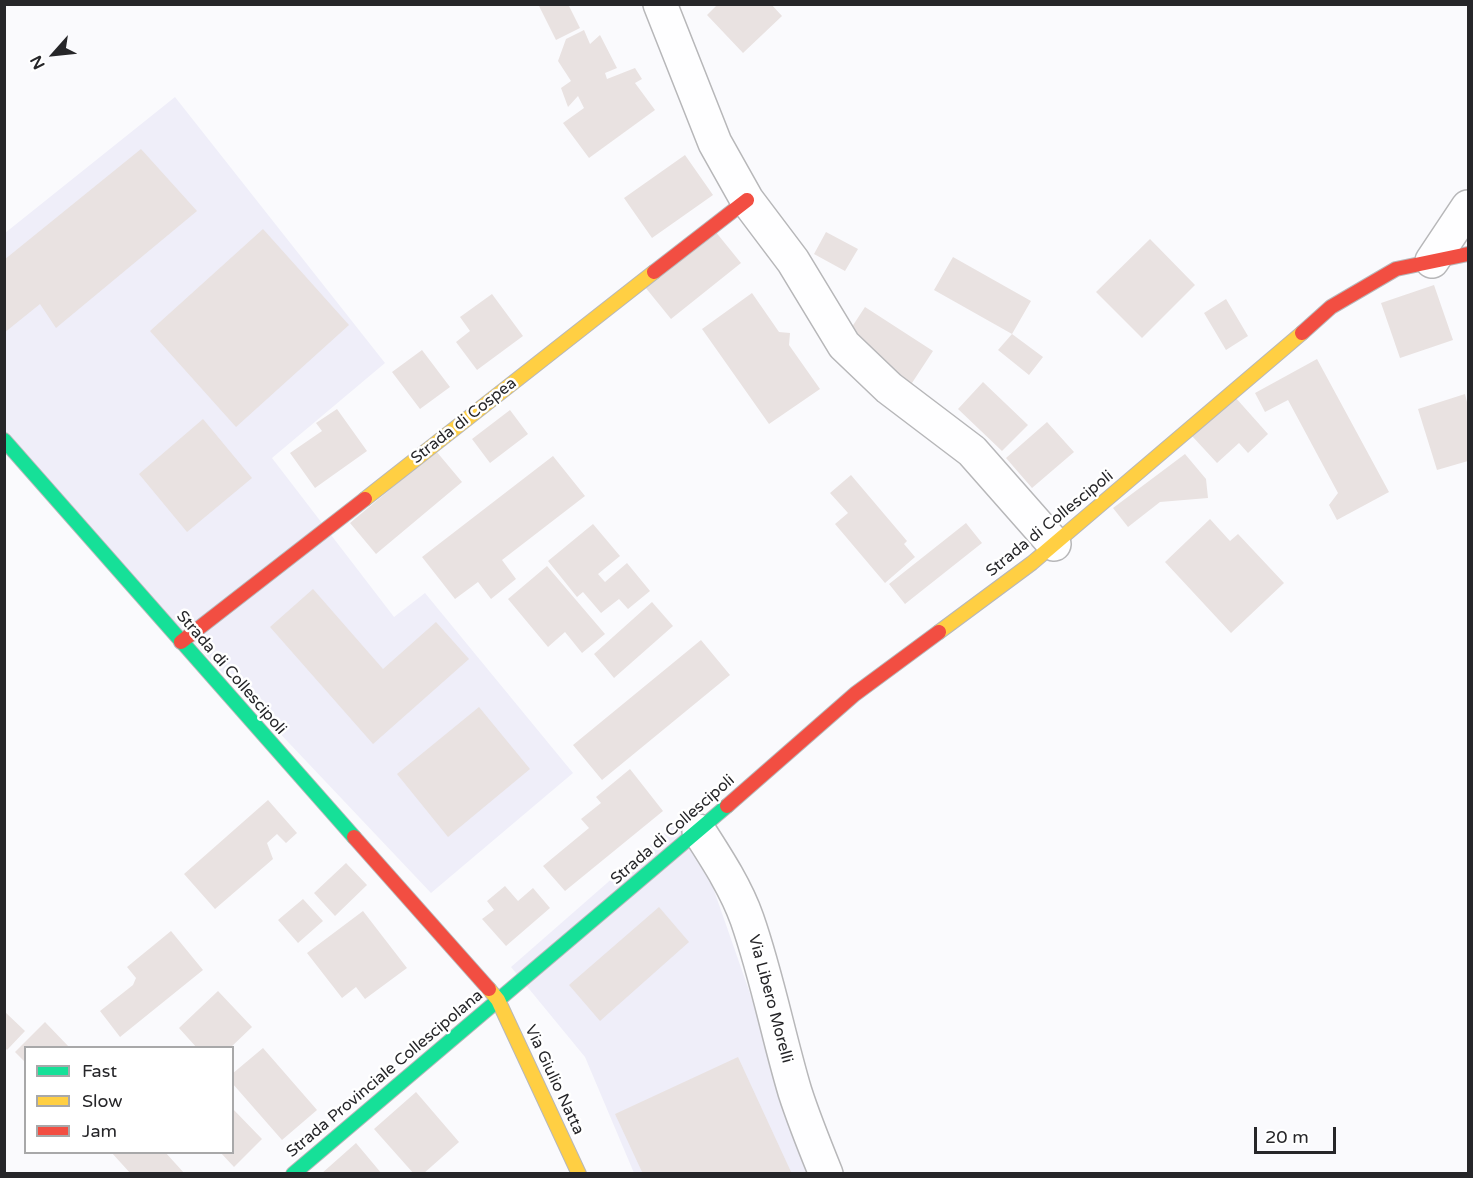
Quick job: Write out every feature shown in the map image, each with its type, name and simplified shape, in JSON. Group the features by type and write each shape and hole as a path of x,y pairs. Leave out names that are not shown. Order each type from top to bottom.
{"street":[{"path":"660,4 715,143 747,200 794,261 844,345 889,388 972,451 1054,544"},
{"name":"Strada di Cospea","path":"181,642 747,200"},
{"path":"1432,261 1468,207"},
{"name":"Strada di Collescipoli","path":"4,440 498,1000 699,831 855,694 1054,544 1254,376 1331,307 1396,269 1468,254"},
{"name":"Via Libero Morelli","path":"699,831 724,870 747,917 769,987 795,1092 826,1173"},
{"name":"Strada Provinciale Collescipolana","path":"294,1173 498,1000"},
{"name":"Via Giulio Natta","path":"498,1000 579,1173"}],"shaded area":[{"path":"175,97 385,363 272,458 394,617 425,593 573,773 431,893 5,443 5,233"},
{"path":"687,813 753,1002 819,1173 634,1173 585,1057 511,967"}],"building":[{"path":"538,4 568,4 580,28 556,40"},
{"path":"718,4 771,4 782,16 743,53 707,15"},
{"path":"584,30 590,44 600,35 617,68 605,73 607,79 635,68 642,79 635,83 655,110 589,158 563,123 584,108 578,96 568,107 561,88 571,81 558,61 566,39"},
{"path":"141,149 197,211 56,328 40,304 4,333 4,260"},
{"path":"685,155 713,195 652,238 624,198"},
{"path":"263,229 349,325 236,427 150,331"},
{"path":"715,231 741,263 671,319 645,287"},
{"path":"826,232 858,249 845,271 814,254"},
{"path":"1150,239 1195,285 1142,338 1096,292"},
{"path":"953,257 1031,301 1012,334 934,290"},
{"path":"1434,285 1453,340 1400,358 1381,303"},
{"path":"752,293 779,332 790,333 789,345 820,389 769,424 702,329"},
{"path":"492,294 523,336 477,370 456,342 470,331 460,317"},
{"path":"1226,299 1248,336 1226,350 1204,313"},
{"path":"865,307 933,351 910,386 842,342"},
{"path":"1012,334 1043,357 1029,375 998,350"},
{"path":"422,350 450,387 420,409 392,372"},
{"path":"1317,359 1389,492 1337,520 1329,505 1338,493 1288,400 1265,412 1255,393"},
{"path":"983,382 1028,425 1002,451 958,409"},
{"path":"1465,394 1468,406 1468,461 1437,470 1418,409"},
{"path":"1235,397 1268,434 1248,453 1239,443 1217,463 1192,436"},
{"path":"337,409 367,451 315,488 290,453 322,431 316,423"},
{"path":"510,410 528,434 490,463 472,439"},
{"path":"203,419 252,478 187,532 139,474"},
{"path":"1047,422 1074,452 1032,488 1006,458"},
{"path":"436,451 462,482 376,554 350,523"},
{"path":"1185,454 1206,479 1208,498 1160,502 1128,527 1113,508"},
{"path":"553,456 585,496 502,560 516,579 491,599 478,582 455,599 422,557"},
{"path":"851,475 907,541 904,544 915,557 885,583 835,524 848,513 830,493"},
{"path":"1210,519 1230,541 1238,534 1284,583 1231,633 1165,562"},
{"path":"966,523 982,543 905,604 889,584"},
{"path":"593,524 620,556 598,574 605,582 627,563 650,591 628,609 619,599 601,613 583,592 577,597 548,561"},
{"path":"547,566 605,634 582,653 565,632 548,647 508,599"},
{"path":"313,589 383,669 436,622 469,659 373,744 270,627"},
{"path":"652,602 673,626 614,678 594,654"},
{"path":"701,640 730,675 602,780 573,745"},
{"path":"479,707 530,769 448,837 397,774"},
{"path":"630,769 663,811 565,891 543,866 589,828 581,819 601,803 596,797"},
{"path":"268,800 297,833 286,843 277,834 267,843 273,859 215,909 184,874"},
{"path":"346,863 367,885 335,916 314,893"},
{"path":"505,886 518,901 533,888 550,908 506,946 482,919 494,910 487,901"},
{"path":"303,899 323,921 298,943 278,920"},
{"path":"659,907 689,942 600,1021 569,985"},
{"path":"363,911 407,968 365,999 356,987 342,998 307,953"},
{"path":"171,931 203,970 120,1037 100,1011 133,985 136,978 127,967"},
{"path":"218,991 252,1027 232,1046 195,1046 179,1028"},
{"path":"4,1011 25,1031 7,1050 4,1047"},
{"path":"45,1022 68,1046 24,1046 24,1061 15,1052"},
{"path":"263,1048 317,1110 282,1140 234,1085 234,1072"},
{"path":"738,1057 792,1174 643,1174 615,1114"},
{"path":"416,1092 459,1142 423,1174 414,1174 374,1129"},
{"path":"234,1110 262,1139 234,1167 222,1154 234,1154"},
{"path":"356,1143 382,1174 321,1174"},
{"path":"113,1154 167,1154 185,1174 131,1174"}],"traffic: fast":[{"path":"4,440 354,837"},
{"path":"293,1174 727,806"}],"traffic: slow":[{"path":"365,499 654,272"},
{"path":"939,632 1032,563 1302,333"},
{"path":"489,989 498,1000 579,1174"}],"traffic: jam":[{"path":"654,272 747,200"},
{"path":"1302,333 1331,307 1396,269 1468,254"},
{"path":"181,642 365,499"},
{"path":"727,806 855,694 939,632"},
{"path":"354,837 489,989"}]}
